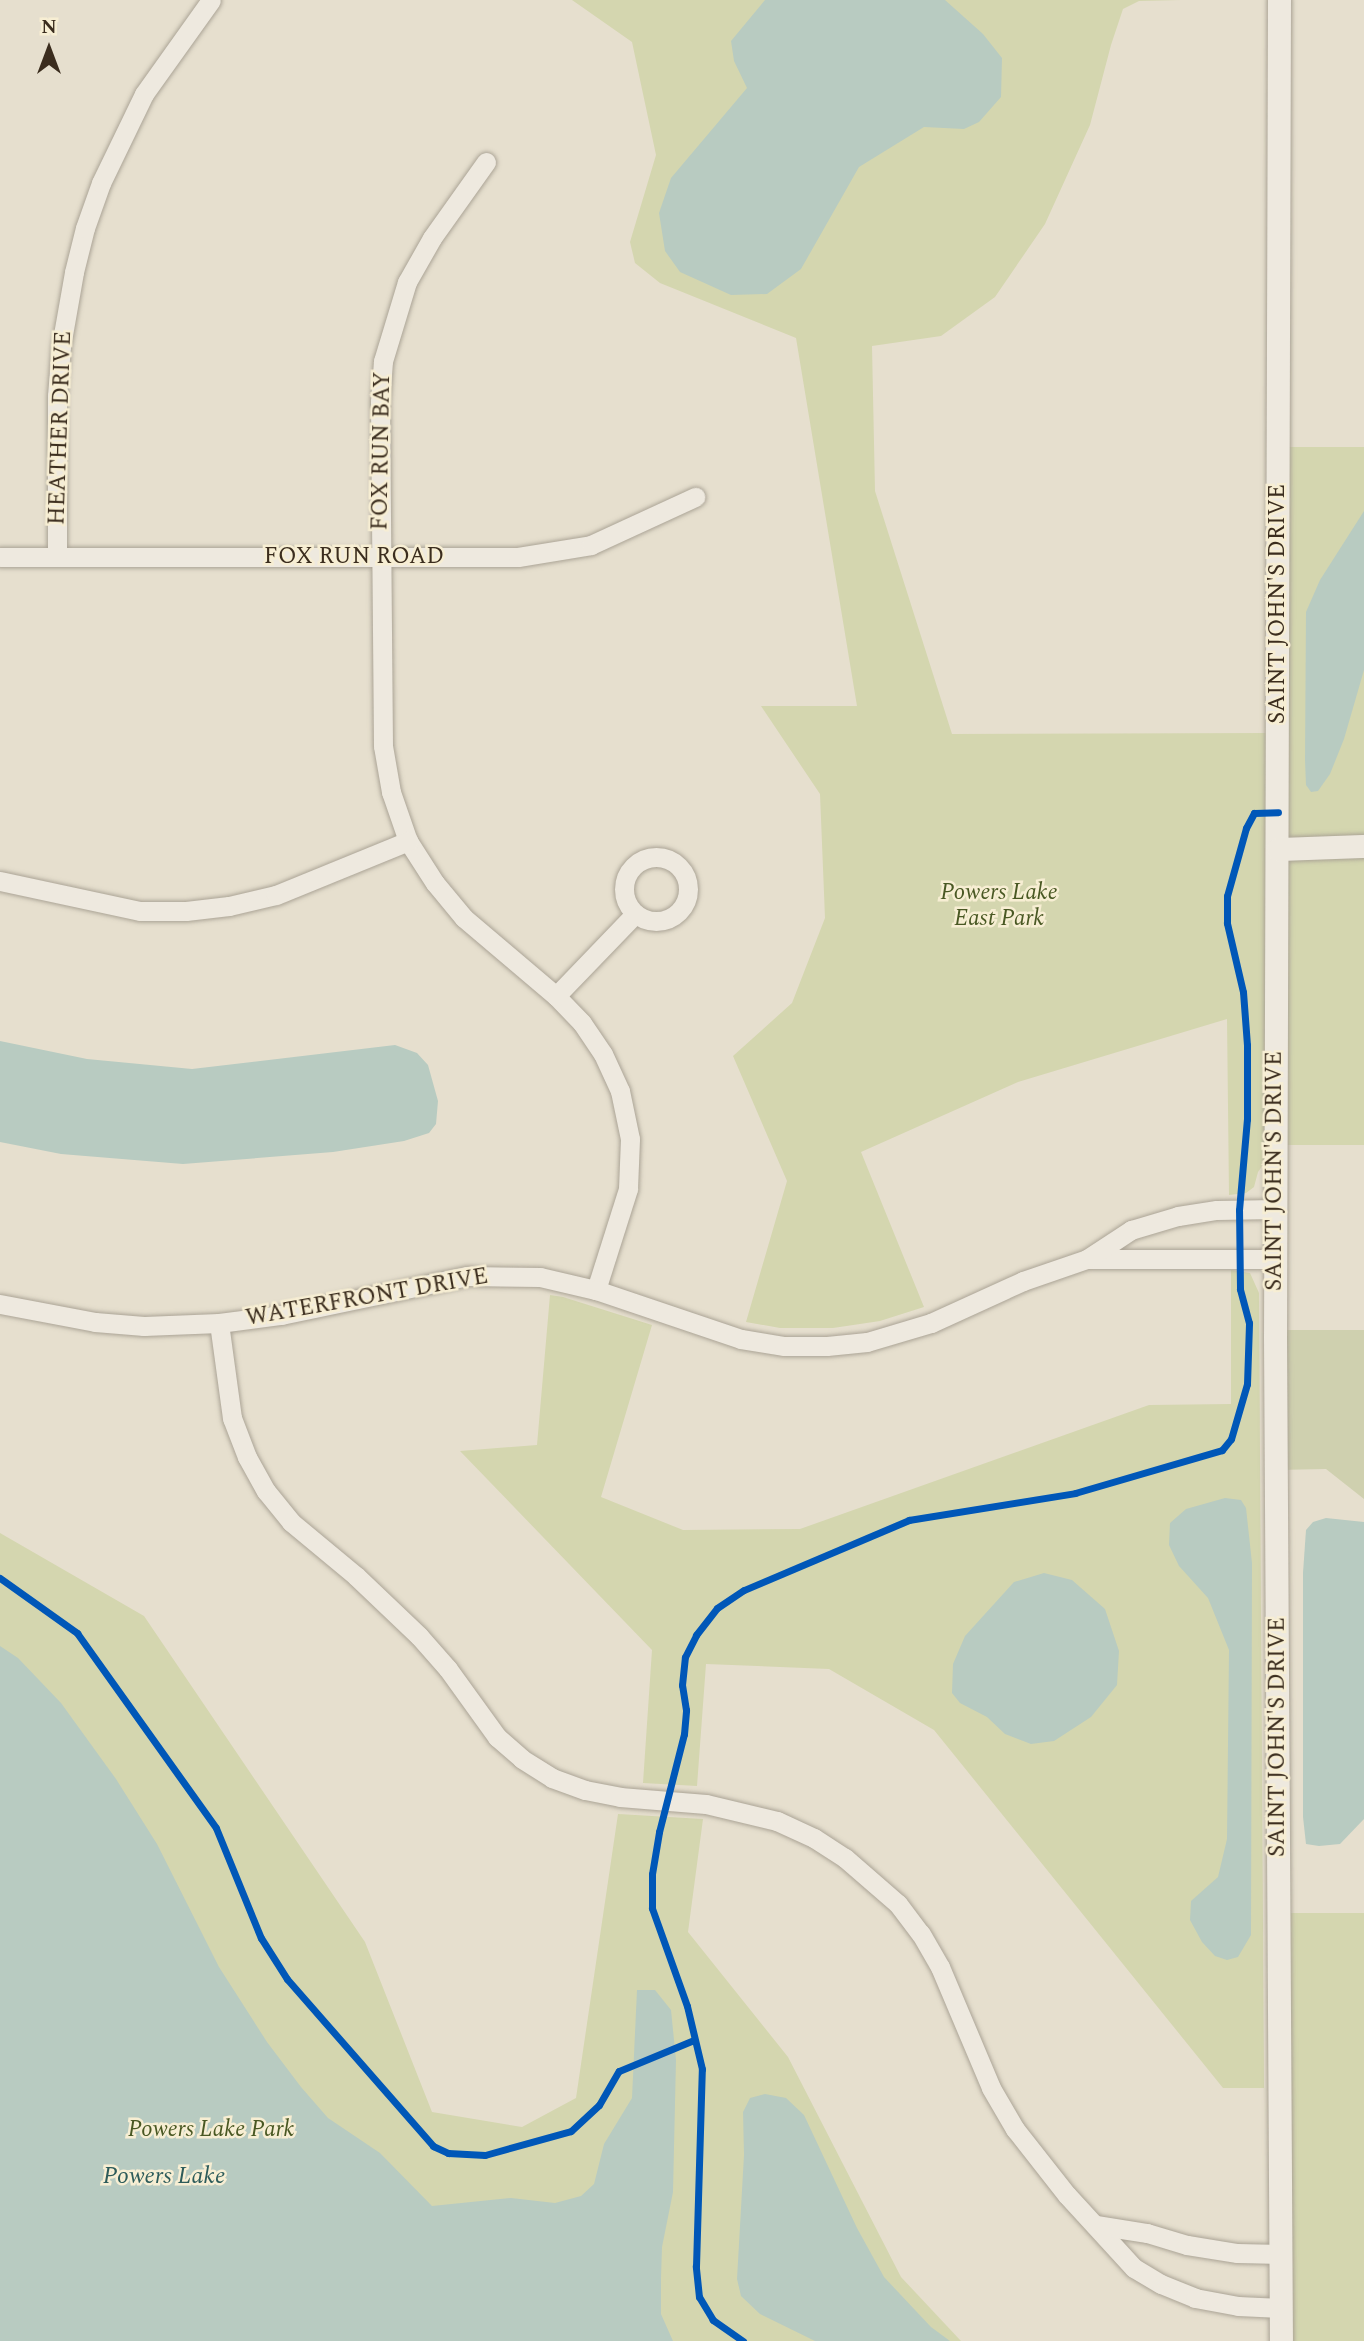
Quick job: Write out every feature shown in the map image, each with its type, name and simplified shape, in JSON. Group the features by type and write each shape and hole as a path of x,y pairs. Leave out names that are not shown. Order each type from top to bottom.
{"street":[{"name":"HEATHER DRIVE","path":"57,557 57,396 61,346 71,285 85,228 101,183 144,94 211,0"},
{"name":"SAINT JOHN'S DRIVE","path":"1279,0 1275,1259 1281,2341"},
{"name":"FOX RUN BAY","path":"486,162 432,238 407,282 392,324 383,361 380,402 383,746 391,792 408,841 435,883 464,919 556,996 582,1023 603,1054 621,1091 630,1139 628,1189 596,1290"},
{"name":"FOX RUN ROAD","path":"0,557 518,557 550,554 591,545 695,497"},
{"path":"0,881 140,911 186,911 229,906 276,895 408,841"},
{"path":"1278,849 1364,846"},
{"path":"556,996 635,914"},
{"name":"WATERFRONT DRIVE","path":"0,1304 107,1323 144,1326 281,1315 467,1276 540,1277 596,1290 741,1339 784,1346 827,1346 901,1334 1023,1281 1087,1259 1131,1230 1178,1216 1217,1210 1276,1209"},
{"name":"WATERFRONT DRIVE","path":"1087,1259 1275,1259"},
{"path":"219,1322 232,1418 247,1457 266,1491 291,1522 356,1576 419,1636 448,1669 497,1737 532,1766 552,1778 585,1790 620,1797 706,1804 777,1821 814,1838 873,1880 921,1934 940,1967 991,2088 1015,2130 1067,2195 1134,2268 1161,2284 1195,2298 1238,2306 1281,2308"},
{"path":"1096,2225 1237,2253 1282,2254"}],"green space":[{"name":"Powers Lake East Park","path":"572,0 1181,0 1139,1 1123,9 1090,125 1045,224 995,297 941,336 872,346 875,491 952,734 1278,733 1277,447 1364,447 1364,1145 1277,1145 1258,1172 1254,1187 1246,1193 1229,1195 1227,1019 1018,1082 861,1152 924,1307 880,1321 833,1328 780,1328 746,1322 787,1181 733,1056 792,1003 825,918 820,794 761,706 857,706 796,338 660,283 635,263 630,242 656,155 632,42"},
{"path":"1231,1270 1250,1273 1259,1293 1264,2088 1223,2088 934,1730 829,1669 706,1664 697,1786 643,1783 652,1650 460,1451 537,1445 550,1295 563,1297 652,1325 601,1497 683,1530 800,1529 1149,1405 1231,1404"},
{"path":"1275,1330 1364,1330 1364,1499 1326,1469 1276,1470"},
{"name":"Powers Lake Park","path":"0,1533 144,1616 365,1942 432,2112 522,2127 576,2098 618,1814 703,1819 688,1932 788,2057 901,2277 961,2341 0,2341"},
{"path":"1280,1913 1364,1913 1364,2341 1280,2341"}],"water":[{"path":"765,0 945,0 983,34 1002,58 1001,97 979,122 964,129 924,127 859,167 801,269 767,294 731,295 680,272 665,251 659,213 671,178 747,88 734,61 731,41"},
{"path":"1364,511 1364,670 1344,739 1330,774 1318,791 1311,792 1306,785 1305,760 1306,612 1320,580"},
{"path":"0,1041 87,1059 192,1069 395,1045 417,1053 428,1065 438,1101 436,1124 429,1133 404,1141 333,1152 183,1164 61,1154 0,1142"},
{"path":"1225,1498 1241,1500 1246,1508 1252,1563 1251,1935 1238,1957 1227,1960 1215,1956 1202,1942 1190,1920 1191,1901 1218,1877 1227,1839 1229,1650 1208,1598 1179,1566 1169,1545 1170,1523 1186,1509"},
{"path":"1326,1518 1364,1522 1364,1819 1340,1844 1319,1846 1306,1844 1303,1817 1303,1573 1306,1530 1313,1522"},
{"path":"1044,1573 1072,1580 1105,1609 1119,1651 1117,1685 1091,1717 1054,1741 1031,1744 1005,1734 987,1717 960,1703 952,1693 953,1664 965,1636 1014,1582"},
{"name":"Powers Lake","path":"0,1646 18,1658 61,1703 116,1779 157,1844 219,1967 267,2042 301,2087 328,2118 380,2153 432,2206 511,2198 555,2203 581,2196 594,2184 604,2144 632,2098 637,1990 655,1990 671,2010 676,2060 673,2192 662,2247 661,2278 661,2314 673,2341 0,2341"},
{"path":"765,2094 786,2098 804,2115 857,2228 884,2277 931,2327 950,2341 815,2341 760,2314 741,2296 737,2279 744,2155 743,2112 750,2098"}],"cycle path":[{"path":"743,2341 713,2320 699,2297 696,2266 702,2069 687,2006 652,1908 652,1874 659,1832 684,1734 686,1710 682,1685 685,1657 696,1635 717,1608 744,1590 909,1520 1075,1493 1222,1450 1231,1439 1247,1384 1249,1323 1240,1289 1239,1210 1247,1119 1247,1045 1243,992 1227,923 1227,896 1246,828 1254,813 1278,812"},
{"path":"0,1578 77,1633 216,1828 261,1938 287,1979 433,2146 448,2153 485,2155 571,2131 599,2105 619,2071 694,2040"}]}
